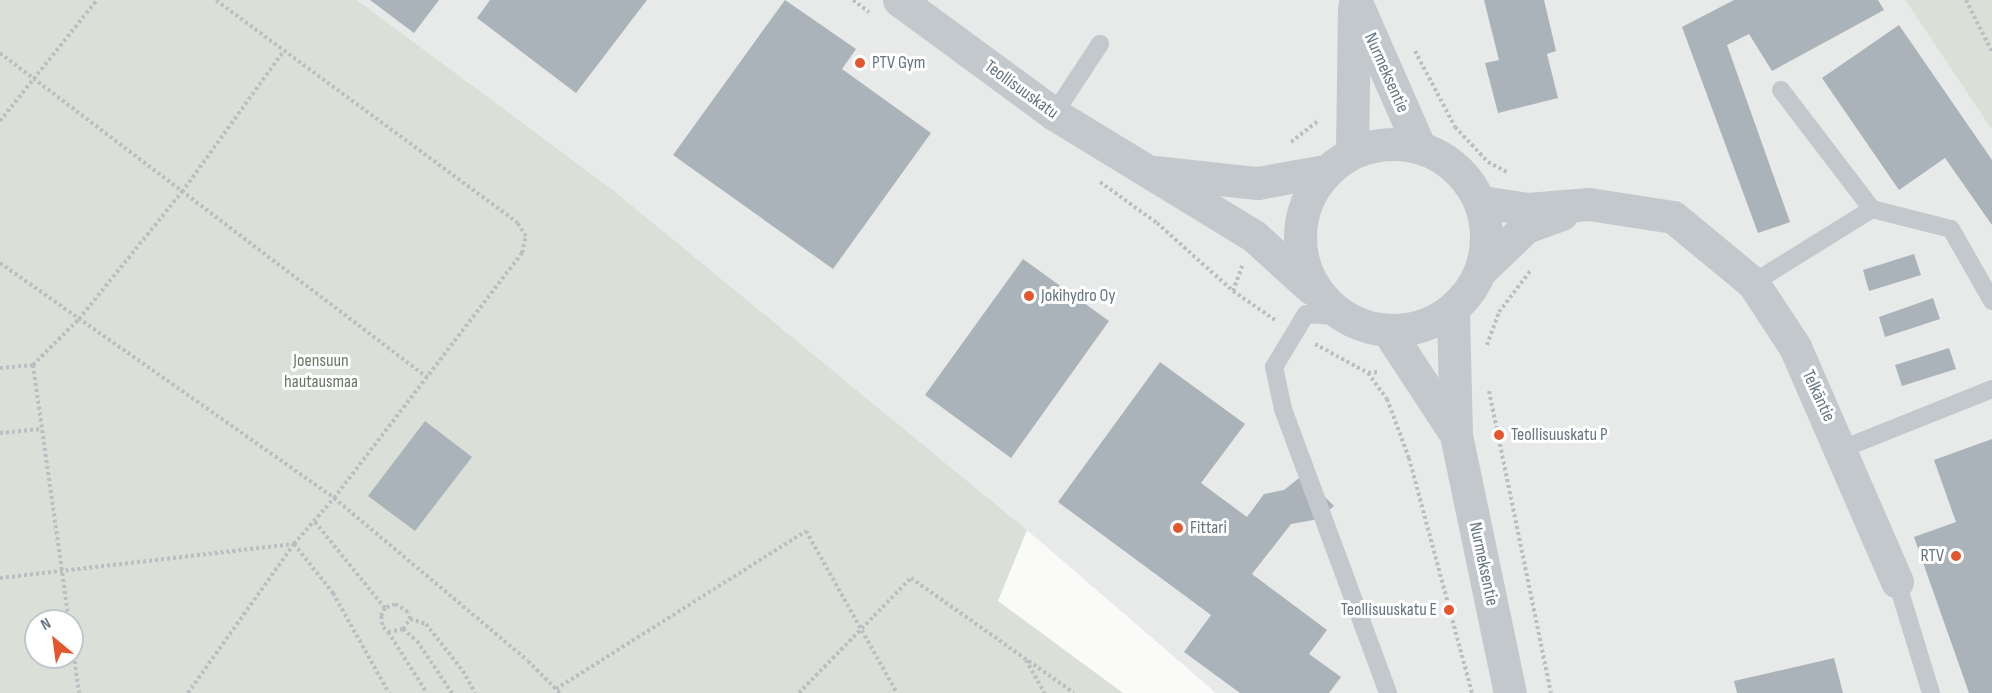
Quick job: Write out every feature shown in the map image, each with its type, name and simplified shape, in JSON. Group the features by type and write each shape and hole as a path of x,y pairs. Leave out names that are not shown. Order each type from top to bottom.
{"street":[{"name":"Teollisuuskatu","path":"899,0 1054,114 1254,236 1317,293"},
{"name":"Nurmeksentie","path":"1354,0 1419,146"},
{"name":"Nurmeksentie","path":"1352,152 1354,0"},
{"path":"1481,270 1487,238 1482,202 1459,170 1419,146 1387,143 1352,152 1325,171 1306,198 1301,216 1299,247 1317,293 1341,316 1388,331 1408,330 1453,312 1481,270 1527,218"},
{"name":"Teollisuuskatu","path":"1150,171 1257,183 1325,171"},
{"name":"Telkäntie","path":"1482,202 1527,218 1589,204 1673,217 1753,283 1795,347 1842,449 1897,582"},
{"name":"Nurmeksentie","path":"1453,312 1456,435 1510,693"},
{"name":"Nurmeksentie","path":"1388,331 1456,435"}],"lane":[{"path":"1054,114 1100,44"},
{"path":"1781,90 1872,209 1951,229 1992,301"},
{"path":"1753,283 1872,209"},
{"path":"1341,316 1306,314 1274,367 1283,409 1388,693"},
{"path":"1842,449 1992,389"},
{"name":"Telkäntie","path":"1897,582 1930,693"}],"path":[{"path":"0,122 97,0"},
{"path":"188,693 294,544 334,498 522,253 526,236 518,223 216,0"},
{"path":"1966,0 1992,52"},
{"path":"1413,48 1455,127 1488,162 1520,178 1534,265 1499,312 1485,352"},
{"path":"0,368 33,365 80,319 182,192 283,51"},
{"path":"0,53 32,80 428,378"},
{"path":"0,263 334,498 560,693"},
{"path":"33,365 39,429 67,609"},
{"path":"1368,373 1387,399 1409,458 1472,693"},
{"path":"1488,384 1551,693"},
{"path":"0,433 39,429"},
{"path":"315,522 385,608"},
{"path":"556,689 806,531 897,693"},
{"path":"0,578 294,544"},
{"path":"294,544 333,593 389,693"},
{"path":"799,693 912,578 1074,693"},
{"path":"428,693 383,627 381,616 385,608 395,604 402,607 410,619 426,624 463,671 475,693"},
{"path":"388,632 403,629 410,619"},
{"path":"403,629 417,641 452,693"},
{"path":"1024,656 1044,693"},
{"path":"76,669 79,693"}],"shaded area":[{"path":"357,0 1905,0 1992,130 1992,693 1216,693 1027,530 613,190"}],"green space":[{"name":"Joensuun hautausmaa","path":"0,0 357,0 613,190 1027,530 998,601 1123,693 0,693"},
{"path":"1905,0 1992,0 1992,130"}],"building":[{"path":"370,0 439,0 414,33"},
{"path":"490,0 647,0 576,93 477,18"},
{"path":"785,0 856,49 842,69 931,133 833,269 673,155"},
{"path":"1484,0 1544,0 1556,51 1547,54 1558,98 1498,113 1485,63 1499,60"},
{"path":"1734,0 1878,0 1884,10 1772,71 1749,34 1727,45 1790,222 1758,233 1682,27"},
{"path":"1899,25 1992,160 1992,225 1945,158 1899,190 1822,78"},
{"path":"1914,254 1921,275 1869,291 1863,270"},
{"path":"1023,259 1109,321 1011,458 925,395"},
{"path":"1933,298 1940,319 1885,337 1879,317"},
{"path":"1949,348 1956,369 1902,386 1895,365"},
{"name":"Fittari","path":"1160,362 1245,424 1201,483 1247,517 1264,494 1284,490 1303,475 1334,506 1319,519 1291,524 1252,574 1327,630 1309,654 1341,677 1329,693 1240,693 1184,652 1211,615 1058,502"},
{"path":"425,421 472,457 415,531 368,496"},
{"name":"RTV","path":"1992,439 1992,693 1969,693 1914,537 1956,522 1934,460"},
{"path":"1834,658 1843,693 1737,693 1734,681"}],"place":[{"name":"PTV Gym","path":"860,63"},
{"name":"Jokihydro Oy","path":"1029,296"},
{"name":"Teollisuuskatu P","path":"1499,435"},
{"name":"Fittari","path":"1178,528"},
{"name":"RTV","path":"1956,556"},
{"name":"Teollisuuskatu E","path":"1449,610"}]}
